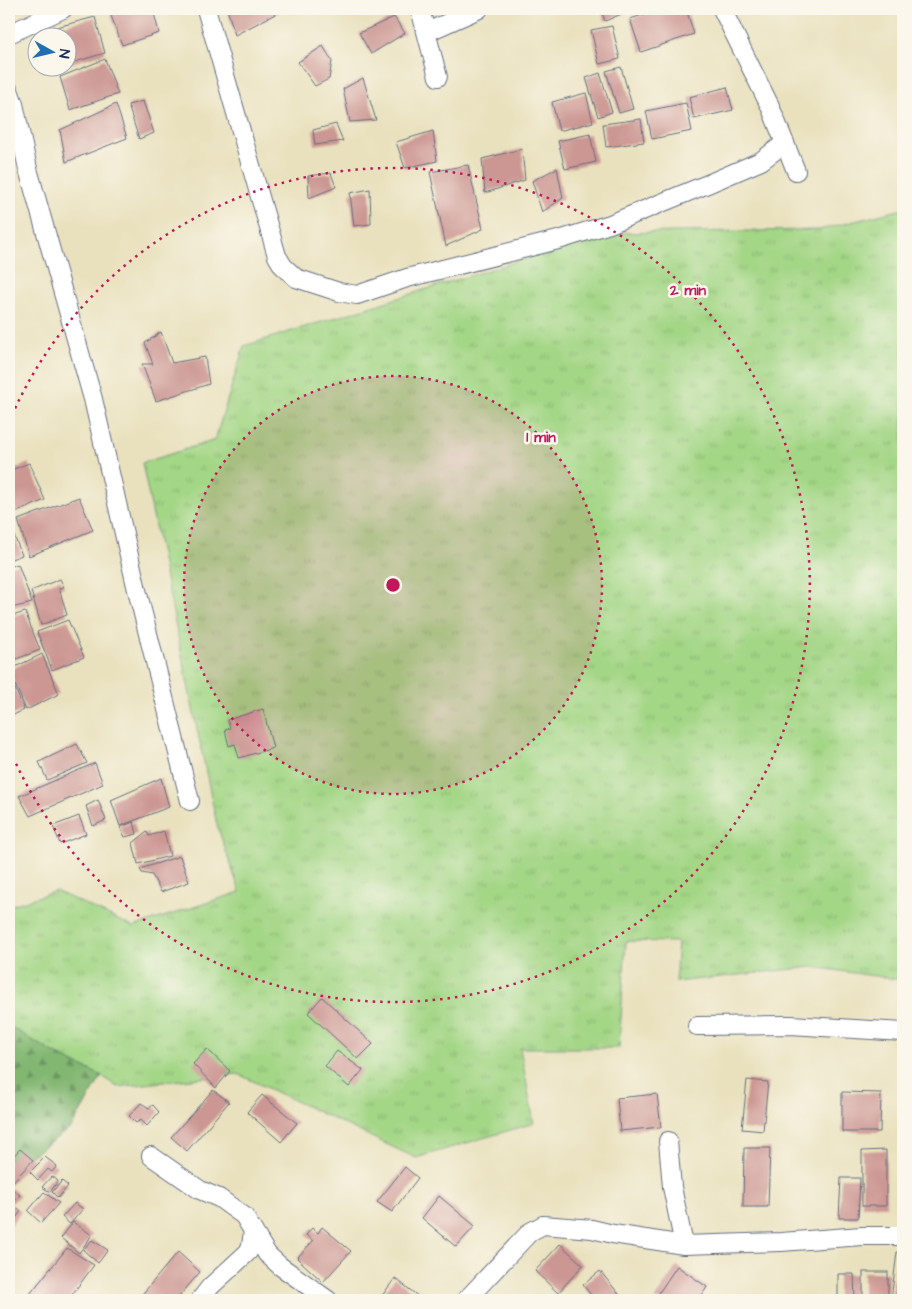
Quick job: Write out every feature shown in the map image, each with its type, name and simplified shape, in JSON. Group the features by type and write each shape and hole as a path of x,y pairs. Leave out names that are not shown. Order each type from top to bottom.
{"street":[{"path":"9,34 63,9"},
{"path":"206,9 277,256 283,266 296,278 338,292 357,295 407,278 562,239 610,224 761,161 785,143"},
{"path":"420,9 438,77"},
{"path":"427,32 479,9"},
{"path":"722,9 770,106 796,171"},
{"path":"9,90 14,104 28,169 92,400 190,801"},
{"path":"696,1026 790,1025 903,1032"},
{"path":"668,1141 672,1187 684,1245"},
{"path":"151,1156 200,1190 219,1198 244,1216 266,1254 328,1300"},
{"path":"466,1300 530,1232 543,1225 592,1229 684,1245 781,1242 862,1236 903,1236"},
{"path":"200,1300 210,1287 248,1252 251,1246 253,1231"}],"green space":[{"path":"903,209 903,980 812,967 675,982 678,942 626,941 619,1048 520,1048 534,1123 416,1158 238,1074 117,1087 102,1076 57,1055 9,1026 9,906 56,891 133,927 240,892 217,825 142,463 215,440 244,346 607,233 819,230"},
{"path":"9,1026 57,1055 102,1076 71,1128 9,1171"}],"building":[{"path":"120,9 153,9 159,33 122,45 110,13"},
{"path":"227,9 285,9 235,35"},
{"path":"600,9 633,9 605,21"},
{"path":"661,9 686,9 694,34 641,52 630,19"},
{"path":"95,17 105,53 78,61 78,28 57,27"},
{"path":"394,17 405,33 371,54 359,33"},
{"path":"612,26 620,59 599,64 591,30"},
{"path":"323,46 332,61 329,79 315,86 298,62"},
{"path":"105,59 118,94 70,110 60,78 78,78 78,70"},
{"path":"621,67 633,109 619,113 606,71"},
{"path":"600,73 612,112 598,117 586,78"},
{"path":"363,78 376,120 350,122 343,89"},
{"path":"727,87 733,110 694,119 689,97"},
{"path":"586,93 593,122 559,131 552,102"},
{"path":"143,101 154,133 139,139 128,105"},
{"path":"686,103 692,131 652,139 646,111"},
{"path":"116,104 127,138 66,162 60,130"},
{"path":"641,119 644,142 606,147 603,124"},
{"path":"336,124 343,141 315,145 313,130"},
{"path":"433,131 437,161 405,168 396,142"},
{"path":"590,134 596,162 565,169 558,141"},
{"path":"522,149 525,180 485,193 482,159"},
{"path":"468,165 483,229 446,246 430,172"},
{"path":"557,168 563,198 542,212 532,181"},
{"path":"331,173 336,187 309,198 308,176"},
{"path":"370,189 371,224 354,226 350,193"},
{"path":"161,332 172,363 205,357 209,384 156,401 142,364 153,364 145,343"},
{"path":"29,463 45,500 17,512 9,493 9,471"},
{"path":"79,497 93,530 29,556 18,520"},
{"path":"9,527 22,555 9,560"},
{"path":"18,564 32,603 11,608 9,601 9,567"},
{"path":"60,579 64,587 59,588 67,615 41,625 31,591"},
{"path":"25,612 40,650 11,661 9,656 9,617"},
{"path":"68,620 84,657 52,670 37,632"},
{"path":"42,654 59,694 26,710 9,670"},
{"path":"9,674 24,710 9,717"},
{"path":"263,709 273,748 239,758 235,744 229,746 225,730 230,728 227,720"},
{"path":"77,744 87,763 47,780 39,762"},
{"path":"95,763 103,784 30,816 19,796"},
{"path":"161,778 169,807 120,826 111,800"},
{"path":"98,800 106,820 93,826 86,806"},
{"path":"79,816 86,834 60,844 53,826"},
{"path":"134,822 137,834 125,837 120,827"},
{"path":"164,831 170,856 138,864 133,843 147,832 149,836"},
{"path":"180,856 189,882 161,892 152,875 142,873 140,869"},
{"path":"900,907 903,907 903,922 899,921"},
{"path":"322,997 373,1044 358,1059 308,1013"},
{"path":"207,1049 230,1071 216,1088 193,1064"},
{"path":"337,1051 363,1070 349,1087 325,1066"},
{"path":"747,1080 768,1082 763,1131 742,1129"},
{"path":"213,1090 229,1102 187,1151 171,1137"},
{"path":"842,1092 881,1093 880,1132 842,1132"},
{"path":"657,1094 661,1127 620,1131 617,1098"},
{"path":"262,1095 297,1123 281,1142 247,1112"},
{"path":"141,1103 149,1108 153,1105 159,1112 147,1126 141,1120 136,1123 129,1116"},
{"path":"744,1148 770,1148 768,1207 743,1207"},
{"path":"20,1149 33,1160 9,1186 9,1161"},
{"path":"886,1150 886,1206 862,1206 862,1151"},
{"path":"45,1157 57,1166 52,1172 48,1169 38,1180 30,1172"},
{"path":"405,1167 418,1178 392,1212 377,1202"},
{"path":"52,1176 58,1181 50,1192 42,1187"},
{"path":"841,1178 860,1178 858,1218 839,1218"},
{"path":"62,1181 68,1186 58,1198 52,1192"},
{"path":"11,1188 20,1195 12,1203 9,1201 9,1190"},
{"path":"44,1192 59,1203 41,1223 28,1211"},
{"path":"439,1196 475,1226 456,1247 422,1218"},
{"path":"9,1203 21,1211 9,1228"},
{"path":"75,1203 83,1209 70,1224 62,1217"},
{"path":"73,1222 92,1235 79,1253 61,1238"},
{"path":"322,1227 351,1251 323,1282 297,1258 313,1241 306,1235 312,1228 318,1233"},
{"path":"92,1240 108,1250 98,1263 83,1250"},
{"path":"560,1244 583,1265 558,1293 535,1271"},
{"path":"67,1248 94,1265 68,1300 25,1300"},
{"path":"178,1252 200,1272 176,1300 141,1300 139,1298"},
{"path":"897,1252 903,1252 903,1300 891,1300"},
{"path":"677,1266 707,1287 699,1300 654,1300"},
{"path":"600,1271 624,1300 595,1300 583,1285"},
{"path":"863,1272 888,1272 888,1300 863,1300"},
{"path":"838,1274 854,1274 855,1300 838,1300"},
{"path":"395,1278 419,1297 416,1300 379,1300"}]}
